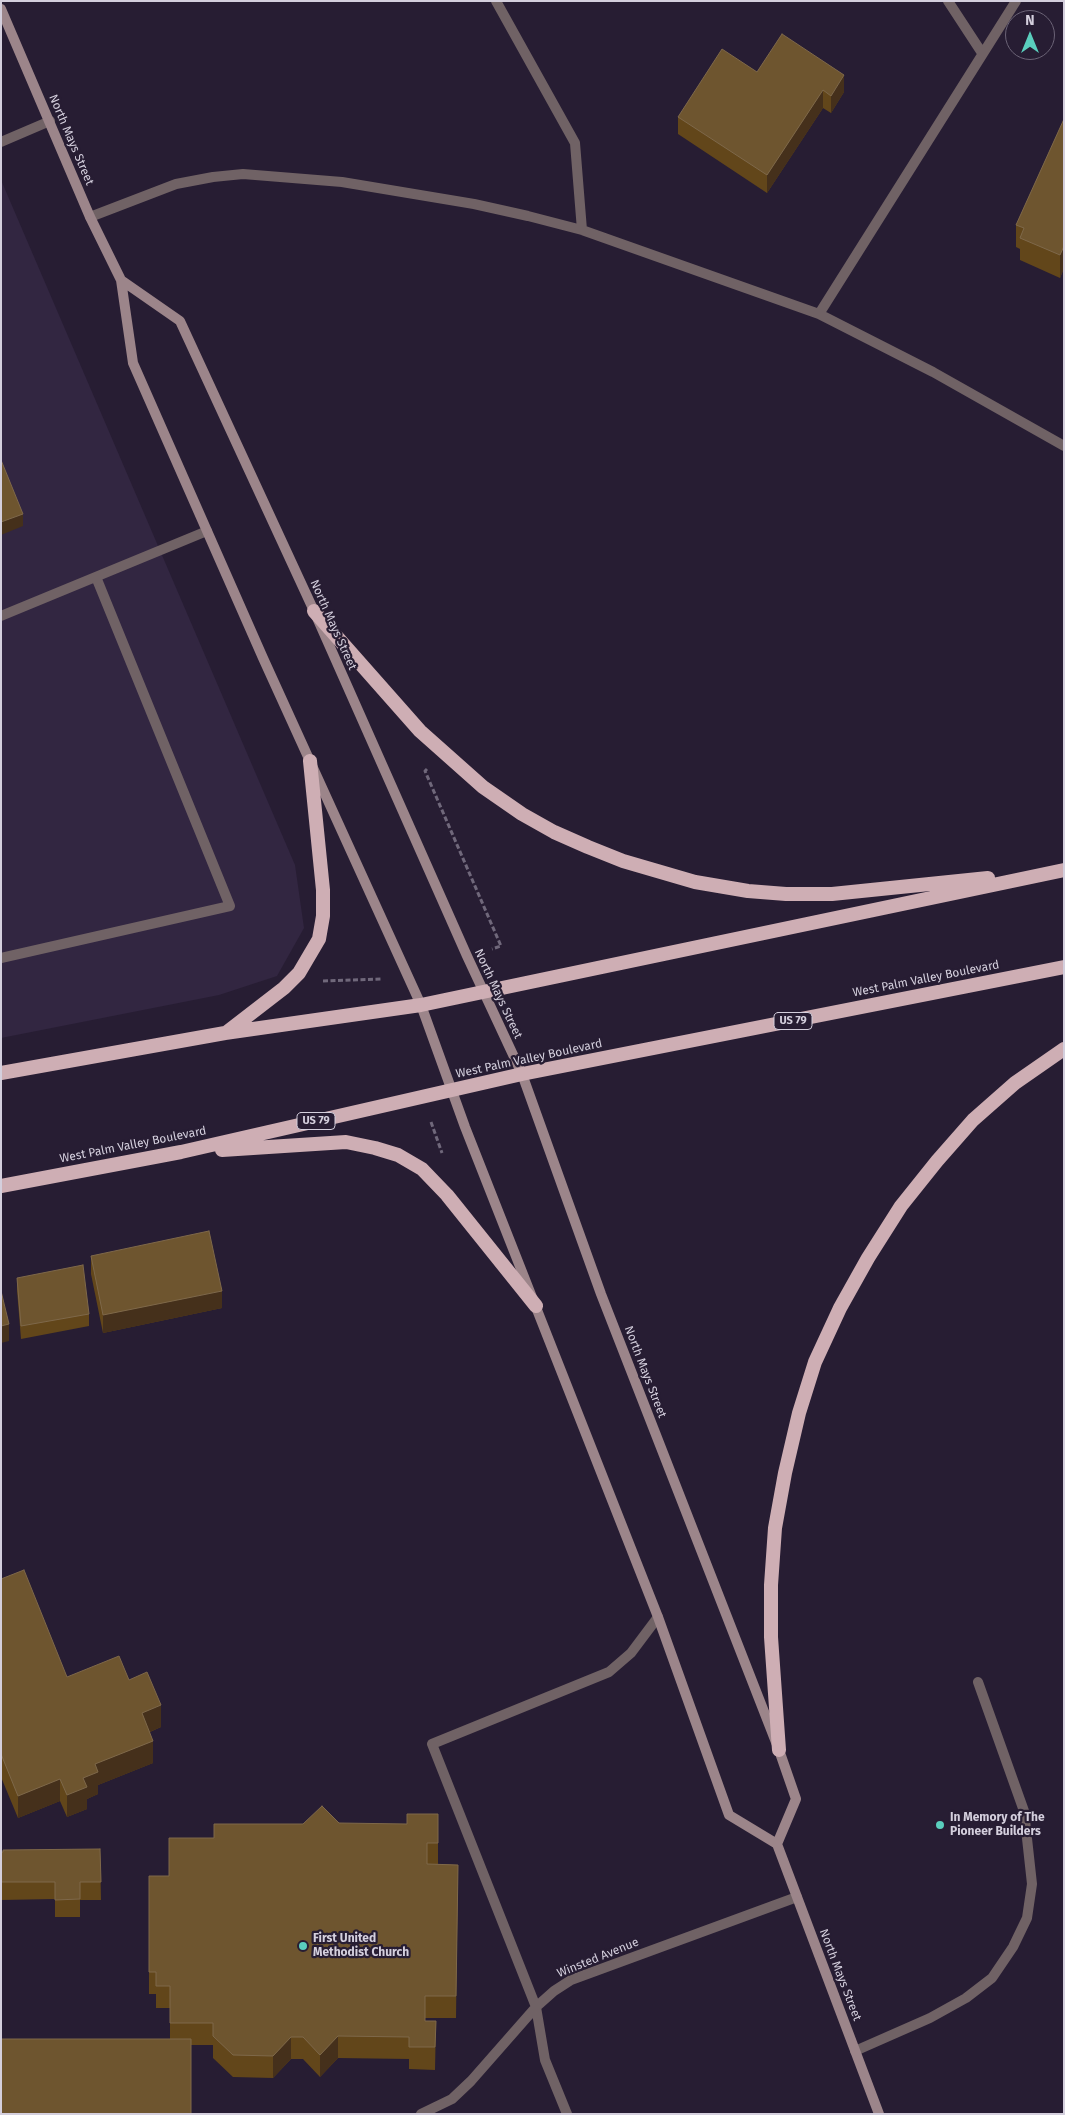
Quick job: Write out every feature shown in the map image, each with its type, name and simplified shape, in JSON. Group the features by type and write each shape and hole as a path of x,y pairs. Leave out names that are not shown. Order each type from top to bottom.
{"highway":[{"path":"314,612 420,731 483,787 522,814 554,832 623,861 695,882 748,891 786,894 832,894 1064,870"},
{"path":"225,1034 284,988 299,973 319,939 324,916 324,890 310,761"},
{"path":"1,1072 225,1034 421,1005 1064,870"},
{"name":"West Palm Valley Boulevard","path":"1,1186 181,1152 522,1074 1064,968"},
{"path":"779,1750 772,1637 775,1528 799,1413 815,1362 840,1308 868,1258 901,1206 973,1120 1015,1083 1064,1049"},
{"path":"181,1152 346,1142 398,1155 422,1169 446,1195 536,1306"}],"main road":[{"name":"North Mays Street","path":"1,9 90,217 121,280 133,363 421,1005 451,1090 658,1617 729,1815 777,1844 879,2114"},
{"name":"North Mays Street","path":"121,280 180,321 314,612 522,1074 601,1294 779,1750 796,1799 777,1844"}],"street":[{"path":"496,1 575,143 582,230"},
{"path":"948,1 982,54"},
{"path":"819,314 1016,1"},
{"path":"1,142 50,122"},
{"path":"90,217 176,184 214,176 243,174 274,175 361,185 483,206 582,230 819,314 932,372 1064,446"},
{"path":"1,616 207,531"},
{"path":"1,958 230,906 96,577"},
{"path":"567,2114 545,2060 536,2007 432,1744 610,1672 631,1653 658,1617"},
{"path":"855,2050 930,2018 966,1998 992,1978 1013,1947 1027,1918 1032,1884 1024,1811 978,1682"},
{"name":"Winsted Avenue","path":"421,2114 452,2099 471,2081 536,2007 554,1991 571,1980 797,1897"}],"path":[{"path":"429,766 425,771 502,946 492,949"},
{"path":"318,981 381,979"},
{"path":"432,1122 445,1159"},
{"path":"435,1134 445,1132"}],"shaded area":[{"path":"1,180 295,865 304,928 277,976 219,995 1,1038"}],"building":[{"path":"782,34 844,75 831,96 823,90 767,175 678,117 722,49 757,72"},
{"path":"1064,119 1064,246 1060,255 1020,238 1024,228 1016,225"},
{"path":"1,460 23,514 1,522"},
{"path":"209,1231 222,1291 103,1315 91,1256"},
{"path":"83,1265 89,1314 21,1326 17,1278"},
{"path":"1,1291 9,1324 1,1326"},
{"path":"24,1570 67,1677 119,1656 129,1680 147,1672 161,1705 142,1713 153,1741 95,1764 98,1772 83,1778 87,1787 67,1795 60,1779 18,1796 1,1754 1,1579"},
{"name":"First United Methodist Church","path":"322,1806 339,1823 407,1824 407,1814 438,1814 438,1843 427,1843 427,1864 458,1865 456,1996 425,1996 425,2021 436,2021 435,2047 409,2047 409,2037 338,2036 320,2055 303,2037 291,2037 273,2056 233,2055 213,2036 213,2023 170,2023 170,1986 156,1986 156,1972 149,1972 149,1876 169,1876 169,1838 214,1838 214,1824 303,1824"},
{"path":"100,1849 101,1882 80,1882 80,1899 55,1900 55,1882 1,1882 1,1852 3,1850"},
{"path":"1,2039 191,2039 191,2114 1,2114"}],"place":[{"name":"In Memory of The Pioneer Builders","path":"940,1825"},
{"name":"First United Methodist Church","path":"303,1946"}]}
